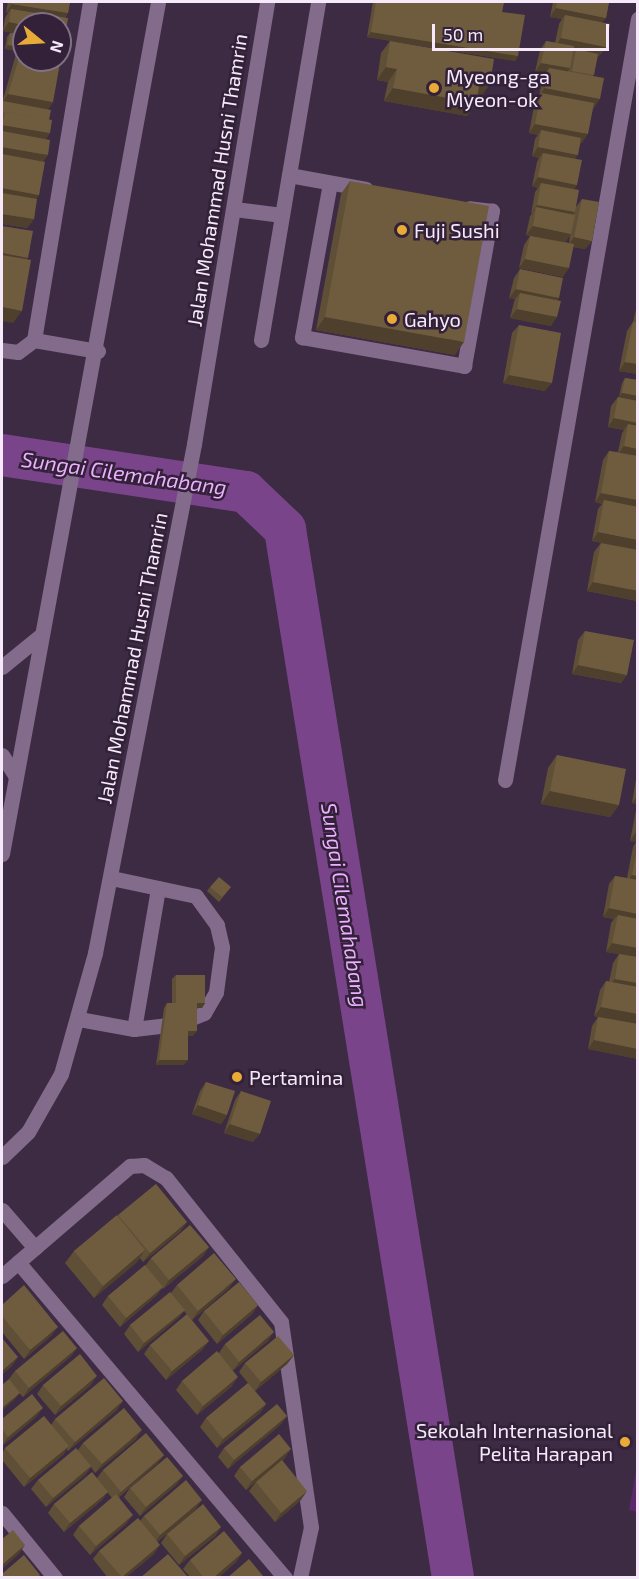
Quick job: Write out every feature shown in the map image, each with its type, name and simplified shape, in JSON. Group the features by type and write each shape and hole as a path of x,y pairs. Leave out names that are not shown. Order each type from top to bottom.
{"street":[{"path":"2,350 18,352 34,340 90,2"},
{"path":"2,854 80,404 98,351 158,2"},
{"name":"Jalan Mohammad Husni Thamrin","path":"2,1157 46,1107 78,1018 111,878 194,444 267,2"},
{"path":"261,340 318,2"},
{"path":"505,780 638,19"},
{"path":"289,175 388,193"},
{"path":"330,183 302,337 464,366 492,212 457,205"},
{"path":"234,209 282,215"},
{"path":"34,340 98,351"},
{"path":"2,667 40,636"},
{"path":"2,754 15,775"},
{"path":"78,1018 135,1029 177,1024 204,1013 216,992 222,947 218,925 196,896 111,878"},
{"path":"135,1029 158,888"},
{"path":"2,1275 130,1166 154,1170 174,1187 281,1322 311,1527 300,1578"},
{"path":"2,1210 35,1248"},
{"path":"18,1262 285,1578"},
{"path":"2,1513 55,1578"}],"shaded area":[{"path":"637,1466 637,1512 629,1510"}],"building":[{"path":"12,2 70,2 68,12 12,4"},
{"path":"376,2 504,2 502,12 525,15 518,56 371,32"},
{"path":"557,2 609,2 606,18 556,8"},
{"path":"11,9 30,12 12,12 12,23 9,22"},
{"path":"565,15 610,24 606,47 561,38"},
{"path":"10,33 12,33 12,46 8,45"},
{"name":"Myeong-ga Myeon-ok","path":"390,41 494,59 490,84 480,82 476,103 393,88 397,69 386,67"},
{"path":"546,41 574,46 570,68 541,63"},
{"path":"576,49 598,54 594,75 572,71"},
{"path":"549,68 604,78 600,99 545,88"},
{"path":"15,72 58,72 53,102 8,94"},
{"path":"541,93 594,103 588,134 535,124"},
{"path":"3,101 51,110 49,120 2,113"},
{"path":"5,112 52,120 50,133 2,125"},
{"path":"541,130 581,138 578,155 538,147"},
{"path":"2,131 50,140 48,155 2,147"},
{"path":"543,153 582,160 577,185 538,177"},
{"path":"2,154 45,162 39,195 2,188"},
{"path":"350,181 489,206 464,342 325,317"},
{"path":"541,183 579,190 575,212 537,205"},
{"path":"2,193 37,199 34,219 2,214"},
{"path":"582,199 599,202 592,241 574,237"},
{"path":"536,207 575,215 571,234 533,226"},
{"path":"2,226 33,231 28,258 2,253"},
{"path":"530,236 574,244 569,268 525,259"},
{"path":"2,255 31,260 22,311 2,307"},
{"path":"520,269 563,278 559,298 516,289"},
{"path":"520,293 561,301 557,317 517,309"},
{"path":"633,322 638,323 638,364 625,362"},
{"path":"519,325 561,333 552,383 509,375"},
{"path":"625,378 638,380 638,396 622,393"},
{"path":"618,397 638,401 638,423 614,418"},
{"path":"628,424 638,426 638,449 624,446"},
{"path":"609,451 638,456 638,500 601,493"},
{"path":"604,500 638,507 638,540 598,532"},
{"path":"601,543 638,550 638,591 593,582"},
{"path":"585,631 634,640 627,675 578,665"},
{"path":"557,755 626,769 619,805 550,791"},
{"path":"638,845 638,876 632,875"},
{"path":"615,876 638,880 638,914 609,908"},
{"path":"219,877 231,887 222,897 210,887"},
{"path":"618,915 638,919 638,948 612,943"},
{"path":"619,954 638,957 638,983 615,979"},
{"path":"176,975 205,975 205,1003 197,1003 197,1031 188,1031 188,1060 159,1060 167,1003 176,1003"},
{"path":"606,981 638,987 638,1014 601,1007"},
{"path":"598,1017 638,1024 638,1049 594,1040"},
{"path":"206,1082 235,1091 227,1115 198,1105"},
{"path":"241,1091 271,1101 260,1134 230,1124"},
{"path":"156,1184 187,1222 150,1253 118,1215"},
{"path":"117,1215 145,1250 103,1286 74,1251"},
{"path":"190,1225 209,1247 169,1280 151,1258"},
{"path":"214,1253 236,1279 198,1311 177,1285"},
{"path":"145,1265 163,1287 126,1318 108,1296"},
{"path":"239,1282 258,1305 223,1335 204,1311"},
{"path":"24,1285 58,1327 30,1350 2,1316 2,1305"},
{"path":"170,1292 185,1310 144,1343 130,1325"},
{"path":"187,1314 209,1341 172,1371 150,1345"},
{"path":"260,1315 274,1332 239,1362 225,1344"},
{"path":"63,1331 77,1348 29,1388 15,1371"},
{"path":"278,1336 294,1355 261,1382 245,1363"},
{"path":"2,1338 18,1357 2,1371"},
{"path":"217,1351 238,1377 203,1406 182,1381"},
{"path":"80,1354 97,1376 61,1406 43,1385"},
{"path":"104,1378 123,1401 75,1442 55,1419"},
{"path":"9,1379 20,1393 2,1408 2,1385"},
{"path":"248,1383 266,1404 223,1439 206,1418"},
{"path":"32,1394 43,1408 8,1437 2,1429 2,1419"},
{"path":"277,1404 287,1416 234,1460 224,1448"},
{"path":"124,1408 142,1430 102,1464 83,1443"},
{"path":"44,1416 69,1446 30,1478 5,1448"},
{"path":"146,1433 164,1455 121,1492 103,1470"},
{"path":"279,1434 291,1449 252,1481 240,1467"},
{"path":"76,1448 91,1466 53,1498 38,1480"},
{"path":"167,1457 183,1476 146,1507 130,1488"},
{"path":"282,1460 307,1491 281,1513 256,1482"},
{"path":"92,1472 108,1492 70,1523 54,1504"},
{"path":"186,1480 202,1500 160,1535 144,1516"},
{"path":"116,1494 133,1515 96,1546 79,1526"},
{"path":"203,1504 221,1527 185,1556 167,1534"},
{"path":"138,1518 160,1545 122,1577 99,1551"},
{"path":"13,1530 25,1545 2,1565 2,1539"},
{"path":"224,1531 242,1553 213,1578 204,1578 190,1560"},
{"path":"168,1554 187,1576 185,1578 140,1578"},
{"path":"24,1555 40,1575 37,1578 2,1578 2,1574"},
{"path":"249,1559 263,1576 260,1578 227,1578"}],"waterway":[{"name":"Sungai Cilemahabang","path":"2,455 246,492 285,529 453,1578"}],"place":[{"name":"Myeong-ga Myeon-ok","path":"434,88"},
{"name":"Fuji Sushi","path":"402,230"},
{"name":"Gahyo","path":"392,319"},
{"name":"Pertamina","path":"237,1077"},
{"name":"Sekolah Internasional Pelita Harapan","path":"625,1442"}]}
